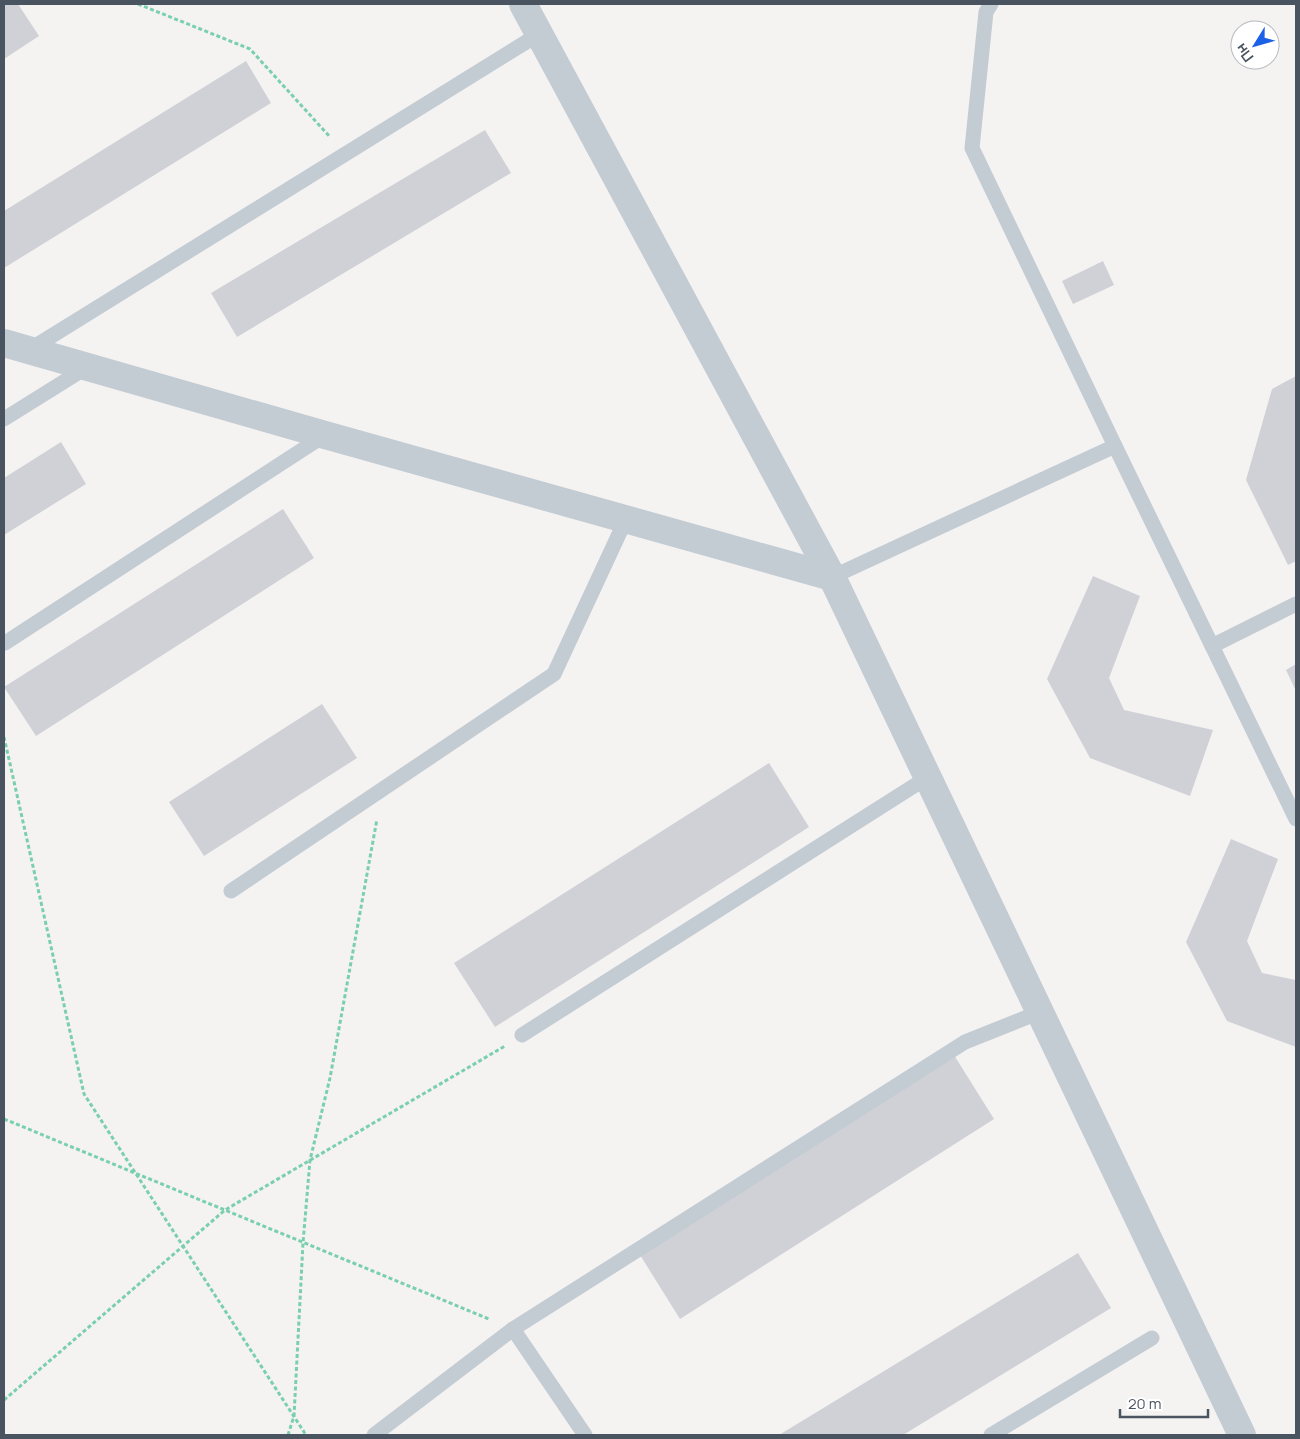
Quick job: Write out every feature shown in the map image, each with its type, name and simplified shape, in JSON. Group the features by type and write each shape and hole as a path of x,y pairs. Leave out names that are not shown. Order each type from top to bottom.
{"street":[{"path":"523,4 832,577 1242,1435"},
{"path":"16,347 89,366 325,435 832,577"}],"lane":[{"path":"990,4 986,12 972,148 1296,819"},
{"path":"16,347 345,154 538,34"},
{"path":"4,419 89,366"},
{"path":"5,643 325,435"},
{"path":"832,577 1115,446"},
{"path":"231,891 554,674 626,519"},
{"path":"1212,646 1296,604"},
{"path":"522,1035 928,776"},
{"path":"374,1435 513,1329 965,1042 1040,1012"},
{"path":"513,1329 585,1435"},
{"path":"991,1435 1152,1338"}],"path":[{"path":"138,4 250,49 345,154"},
{"path":"4,736 84,1094 306,1435"},
{"path":"288,1435 294,1416 303,1243 310,1160 330,1078 383,789"},
{"path":"4,1400 225,1210 522,1035"},
{"path":"4,1119 513,1329"}],"building":[{"path":"4,4 18,4 39,36 4,59"},
{"path":"246,61 271,103 4,268 4,211"},
{"path":"485,130 511,173 237,337 211,293"},
{"path":"1103,261 1114,285 1073,304 1062,281"},
{"path":"1296,376 1296,561 1288,565 1246,480 1272,389"},
{"path":"61,442 86,484 4,535 4,478"},
{"path":"283,509 314,558 36,736 4,687"},
{"path":"1093,576 1140,596 1109,678 1124,710 1213,730 1190,796 1090,758 1047,679"},
{"path":"1296,664 1296,691 1286,670"},
{"path":"322,704 357,758 204,856 169,802"},
{"path":"769,763 809,827 495,1027 454,963"},
{"path":"1231,839 1278,859 1247,941 1262,973 1296,980 1296,1047 1227,1021 1186,942"},
{"path":"954,1055 994,1119 680,1319 640,1255"},
{"path":"1078,1253 1111,1308 903,1435 779,1435"}]}
